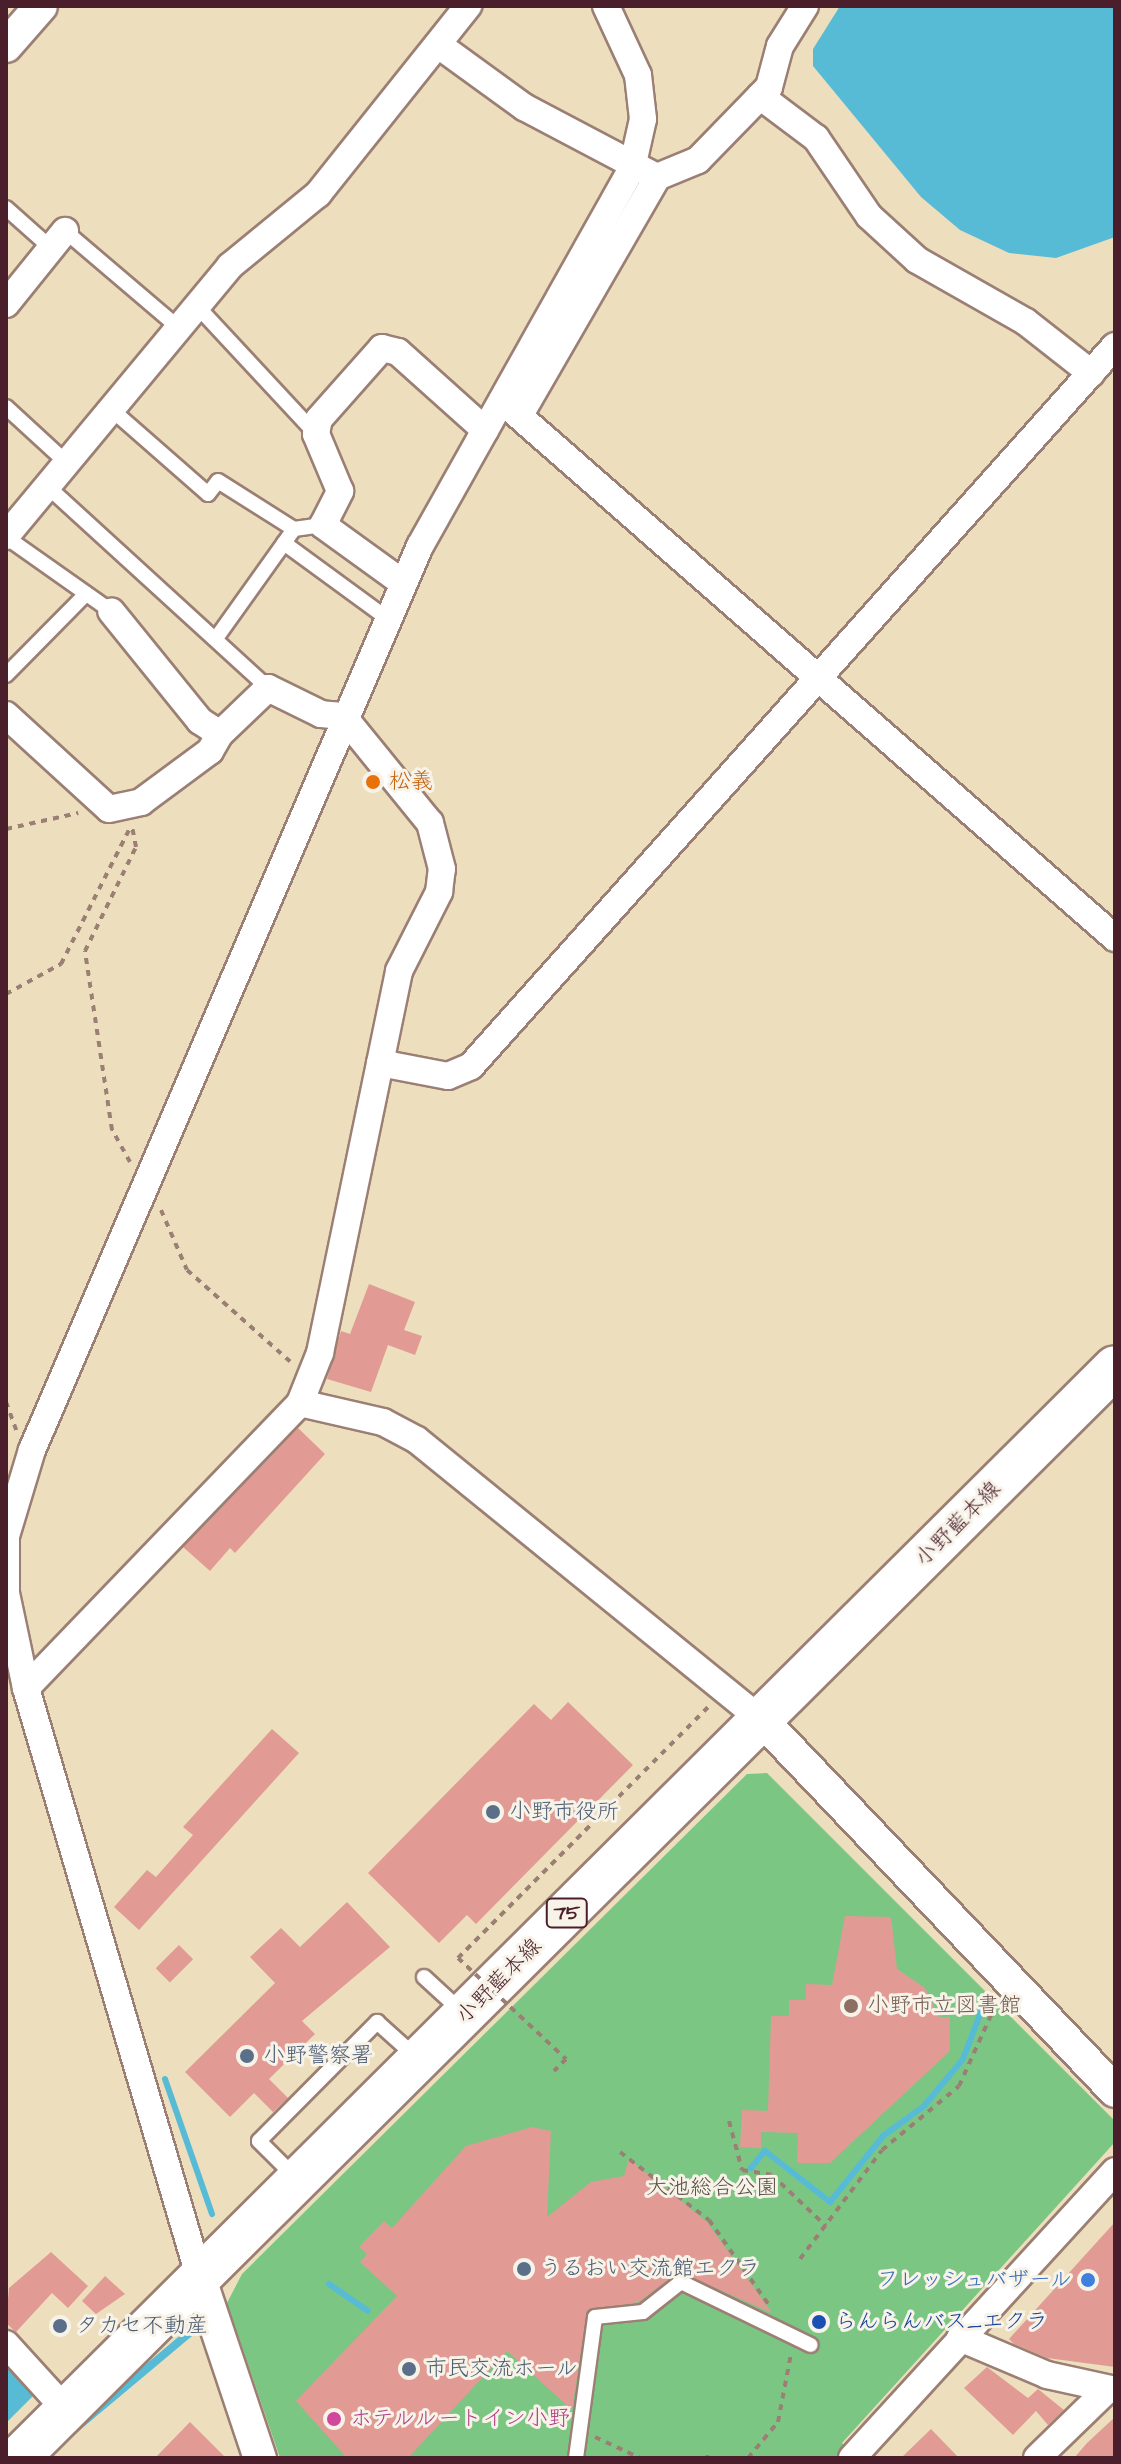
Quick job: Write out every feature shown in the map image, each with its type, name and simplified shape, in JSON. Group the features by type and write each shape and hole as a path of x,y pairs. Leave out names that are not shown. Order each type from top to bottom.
{"main road":[{"name":"小野藍本線","path":"18,2458 1115,1367"}],"street":[{"path":"6,46 41,6"},
{"path":"6,536 197,306 253,244 318,194 440,46 468,6"},
{"path":"511,407 632,168 643,119 638,75 606,6"},
{"path":"260,2458 200,2279 26,1688 6,1593 6,1536 17,1485 343,716 403,583 485,430 511,407 657,177 698,160 760,96 805,6"},
{"path":"440,46 524,107 632,168 657,177"},
{"path":"760,96 816,138 869,216 917,260 1026,322 1091,373"},
{"path":"6,304 57,239"},
{"path":"380,1063 448,1076 471,1066 821,679 1115,346"},
{"path":"403,583 323,525 340,491 316,434 319,419 382,348 398,352 485,430"},
{"path":"511,407 1115,938"},
{"path":"111,611 200,721 220,734"},
{"path":"6,715 101,803 109,809 130,815 210,751 220,734 268,688 321,714 343,716 430,823 442,869 439,892 399,971 310,1378 300,1403 26,1688"},
{"path":"300,1403 383,1422 417,1440 762,1720 1115,2091"},
{"path":"863,2454 960,2338 1115,2171"},
{"path":"960,2338 1047,2375 1111,2390"},
{"path":"6,2344 66,2410"},
{"path":"1037,2458 1111,2390"}],"lane":[{"path":"6,208 57,239 179,328"},
{"path":"197,306 316,434"},
{"path":"6,407 67,463"},
{"path":"111,409 208,494 218,481 294,529 323,525"},
{"path":"47,486 217,637 268,688"},
{"path":"217,637 294,529"},
{"path":"6,536 111,611"},
{"path":"284,543 388,619"},
{"path":"6,675 86,594"},
{"path":"424,1977 465,2015"},
{"path":"299,2181 259,2141 377,2022 419,2060"},
{"path":"576,2458 595,2317 643,2312 681,2282 811,2345"}],"path":[{"path":"6,829 101,803"},
{"path":"130,815 136,847 87,942 112,1130 162,1212 187,1270 310,1378"},
{"path":"6,994 61,964 130,815"},
{"path":"73,938 87,942"},
{"path":"554,2071 566,2059 458,1958 714,1701"},
{"path":"800,2259 882,2150 959,2086 999,1996"},
{"path":"729,2121 742,2170 772,2175 826,2226"},
{"path":"620,2152 709,2220 769,2305"},
{"path":"748,2458 785,2403 792,2336"},
{"path":"580,2429 640,2458"}],"green space":[{"name":"大池総合公園","path":"767,1773 1115,2121 1115,2142 842,2443 856,2458 280,2458 227,2303 242,2274 747,1774"}],"water":[{"path":"840,6 1115,6 1115,237 1056,258 1009,253 960,230 921,197 813,66 813,49"},
{"path":"189,2328 194,2334 52,2453 47,2447"},
{"path":"6,2358 37,2392 6,2423"}],"building":[{"path":"369,1284 415,1302 404,1330 422,1336 415,1355 388,1345 371,1392 327,1379 341,1331 350,1334"},
{"path":"298,1428 325,1454 235,1553 230,1548 210,1571 183,1547"},
{"path":"568,1702 633,1765 476,1924 467,1915 439,1943 368,1873 534,1704 551,1720"},
{"path":"272,1729 299,1753 139,1930 114,1907 147,1870 156,1877 193,1835 183,1827"},
{"path":"347,1902 390,1947 302,2021 315,2034 269,2079 288,2098 273,2112 254,2093 230,2117 185,2072 275,1983 250,1957 281,1928 300,1947"},
{"path":"845,1916 891,1917 897,1969 925,1988 939,2017 950,2017 950,2051 830,2163 797,2163 798,2133 761,2132 761,2148 740,2147 742,2110 768,2111 771,2016 789,2016 789,2000 806,2000 806,1984 832,1985"},
{"path":"179,1945 193,1959 170,1982 156,1968"},
{"name":"うるおい交流館エクラ","path":"532,2127 551,2131 547,2217 591,2182 624,2176 629,2159 707,2222 772,2313 679,2272 639,2302 587,2311 572,2410 507,2351 408,2458 347,2458 296,2401 397,2296 360,2262 367,2254 359,2247 384,2221 392,2228 466,2146"},
{"name":"フレッシュバザール","path":"1115,2222 1115,2367 1047,2358 1014,2344 1009,2339"},
{"path":"51,2252 88,2286 68,2308 52,2293 16,2332 6,2323 9,2288"},
{"path":"105,2276 125,2294 96,2314 82,2301"},
{"path":"987,2367 1028,2398 1038,2389 1064,2410 1048,2425 1036,2411 1013,2435 964,2388"},
{"path":"1115,2417 1115,2458 1074,2458 1087,2443"},
{"path":"190,2422 226,2458 155,2458"},
{"path":"931,2429 959,2458 901,2458"}],"waterway":[{"path":"751,2168 765,2151 830,2202 883,2136 924,2106 963,2059 985,2001"},
{"path":"165,2079 212,2214"},
{"path":"329,2284 368,2311"}],"place":[{"name":"松義","path":"373,782"},
{"name":"小野市役所","path":"493,1812"},
{"name":"小野市立図書館","path":"851,2006"},
{"name":"小野警察署","path":"247,2056"},
{"name":"うるおい交流館エクラ","path":"524,2269"},
{"name":"フレッシュバザール","path":"1088,2280"},
{"name":"らんらんバス_エクラ","path":"819,2322"},
{"name":"タカセ不動産","path":"60,2326"},
{"name":"市民交流ホール","path":"409,2369"},
{"name":"ホテルルートイン小野","path":"334,2419"}]}
